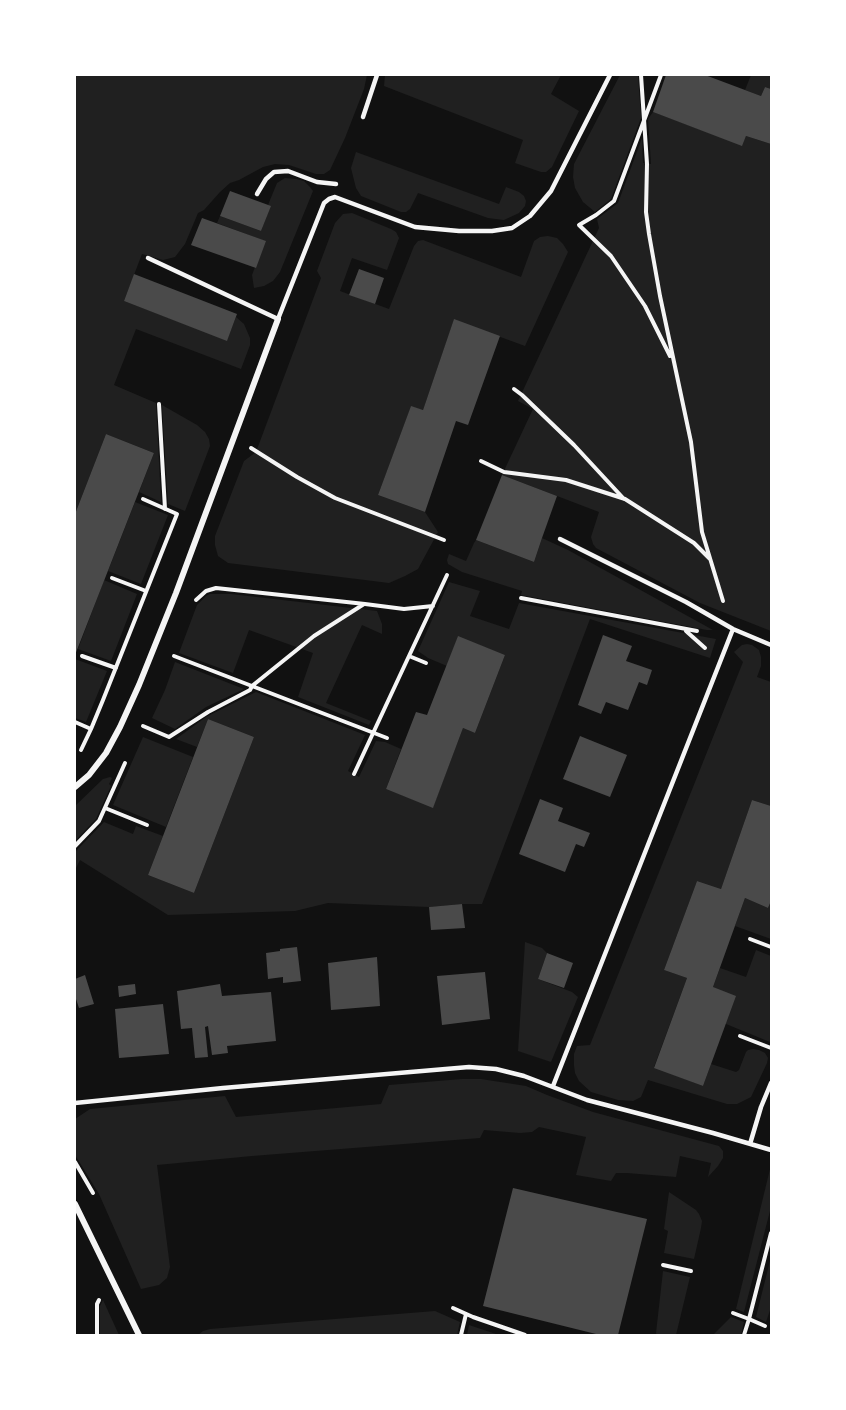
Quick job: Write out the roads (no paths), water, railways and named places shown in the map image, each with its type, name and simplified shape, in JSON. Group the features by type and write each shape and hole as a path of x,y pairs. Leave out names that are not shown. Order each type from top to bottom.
{"street":[{"path":"75,787 89,775 106,753 139,685 176,593 278,320"},
{"path":"75,1204 139,1335"}],"lane":[{"path":"363,117 377,75"},
{"path":"148,258 278,320 324,203 335,196 415,227 459,231 492,231 512,228 530,216 551,190 610,75"},
{"path":"257,194 266,179 274,172 288,171 317,182 336,184"},
{"path":"560,539 686,602 734,629 771,645"},
{"path":"553,1086 734,629"},
{"path":"75,1103 469,1067 496,1069 524,1076 587,1100 771,1150"},
{"path":"750,1144 771,1083"}]}
